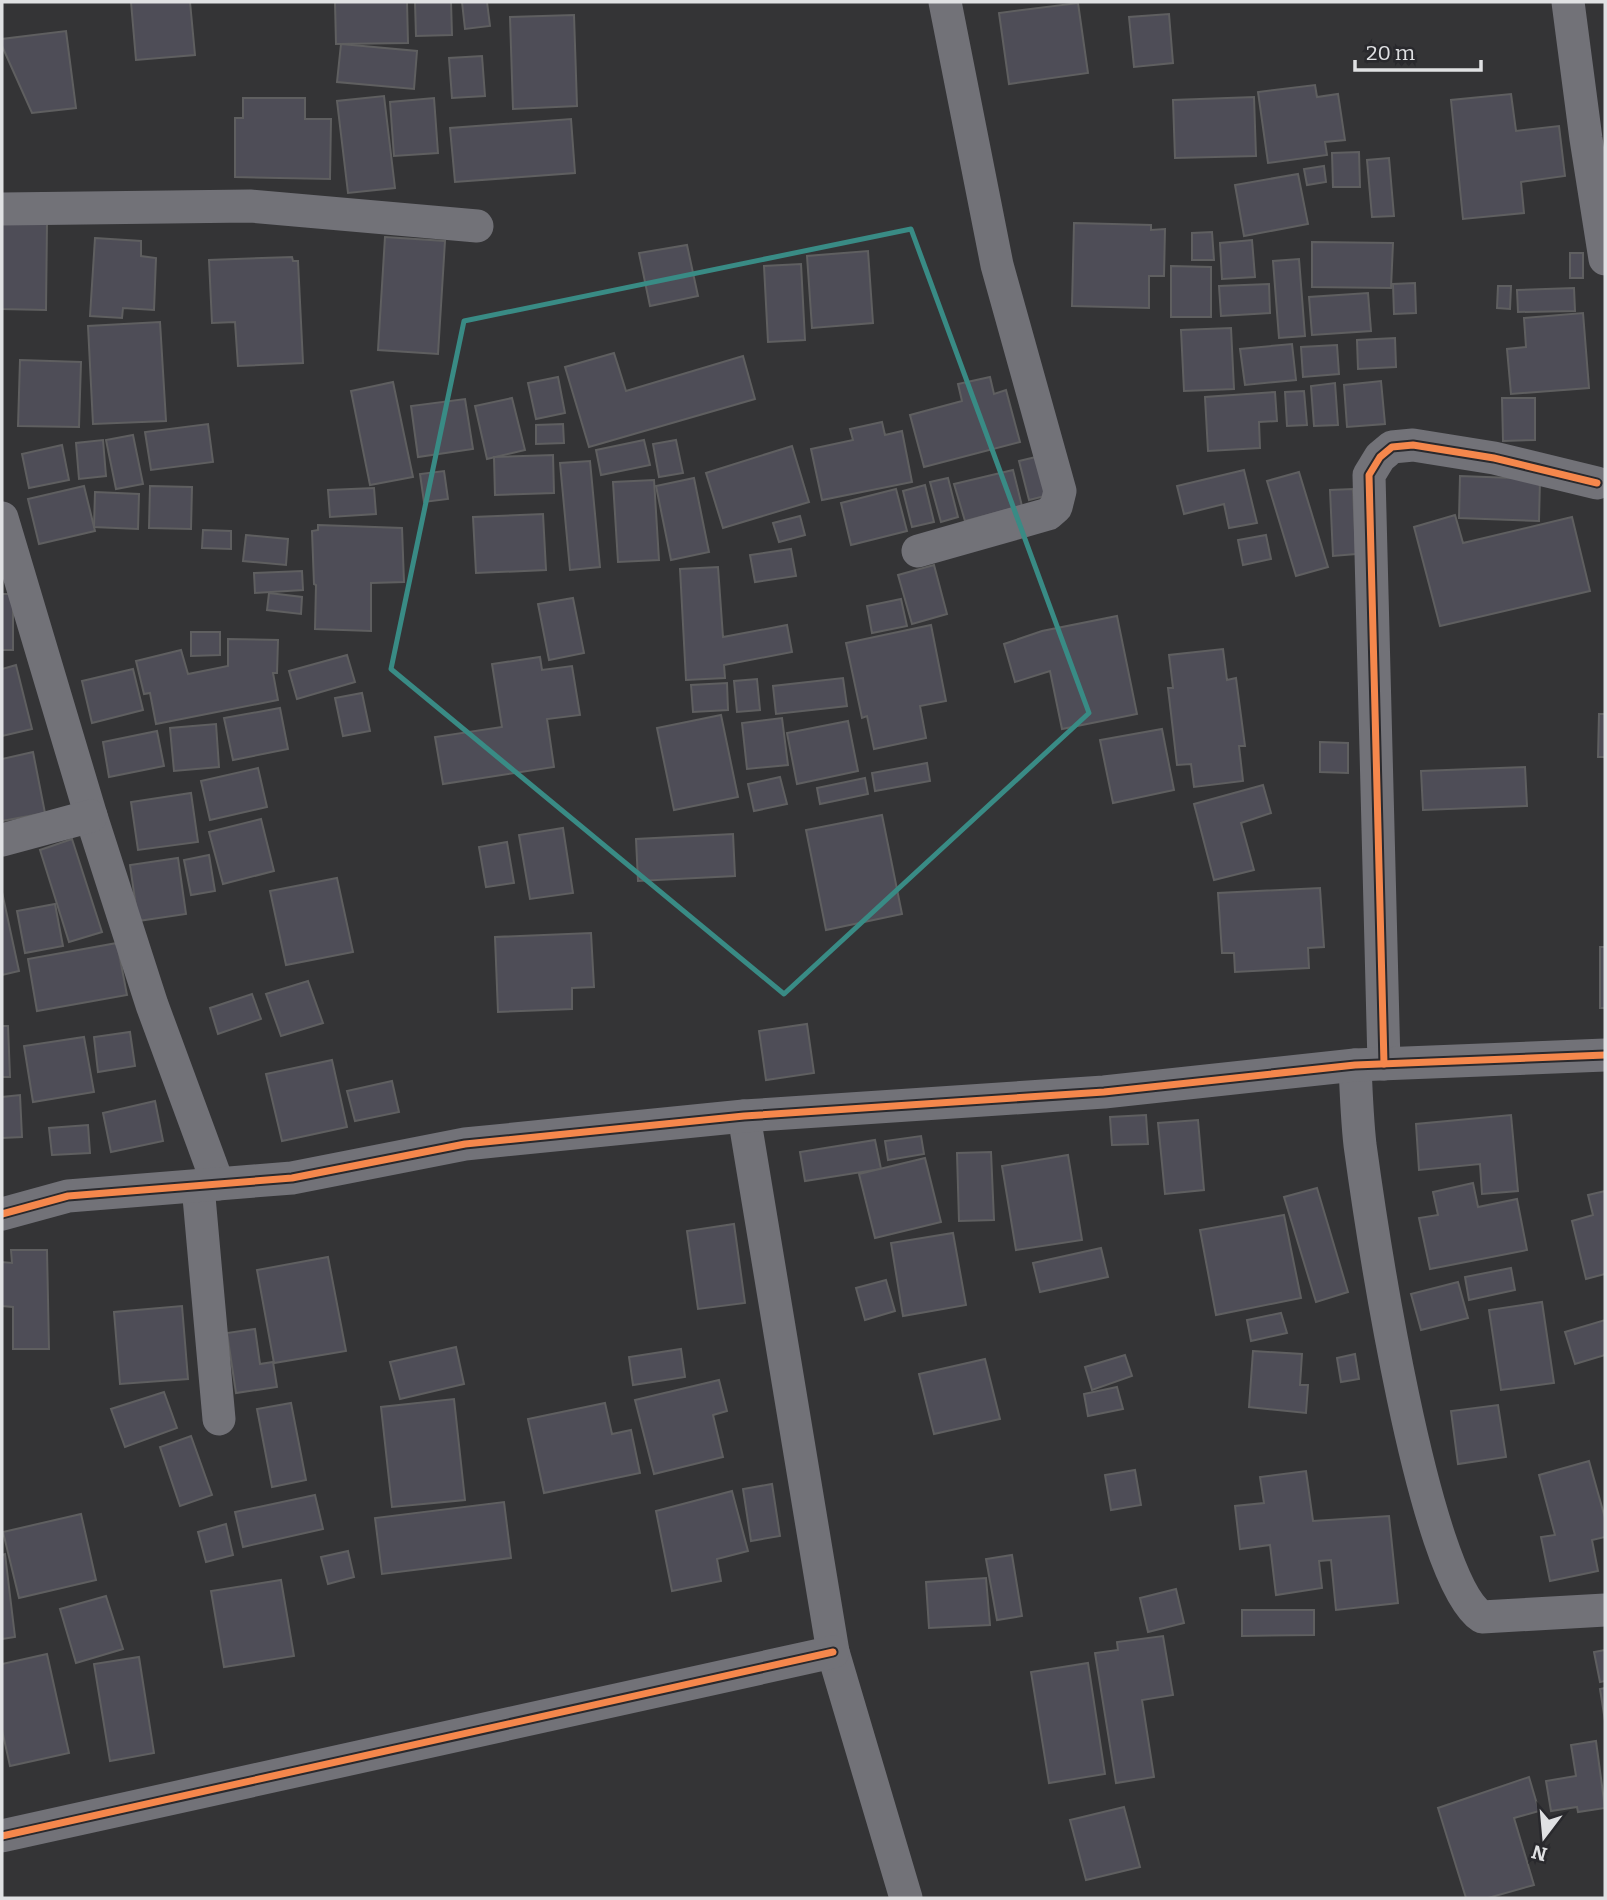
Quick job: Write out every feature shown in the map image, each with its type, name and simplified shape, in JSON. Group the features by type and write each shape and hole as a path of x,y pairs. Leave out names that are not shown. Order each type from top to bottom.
{"street":[{"path":"918,551 1048,514 1056,507 1060,491 997,265 945,2"},
{"path":"1568,2 1605,260"},
{"path":"2,209 250,206 477,226"},
{"path":"1597,483 1494,458 1413,445 1392,447 1380,457 1369,475 1369,1065 1360,1142 1397,1375 1439,1537 1460,1592 1469,1606 1482,1617 1605,1610"},
{"path":"2,518 91,816 208,1185 219,1419"},
{"path":"2,840 91,816"},
{"path":"2,1214 68,1196 292,1178 465,1143 744,1116 1104,1092 1369,1065 1605,1055"},
{"path":"744,1116 833,1652 906,1898"},
{"path":"2,1836 833,1652"}],"highlighted area":[{"path":"911,229 1089,713 784,994 391,669 464,321"}],"building":[{"path":"131,2 190,2 195,55 136,60"},
{"path":"335,2 407,2 408,43 336,44"},
{"path":"415,2 451,2 452,35 416,36"},
{"path":"462,2 487,2 490,26 465,29"},
{"path":"1078,3 1088,73 1009,84 999,13"},
{"path":"1169,14 1173,63 1134,67 1129,17"},
{"path":"574,15 577,106 513,109 510,17"},
{"path":"66,31 76,108 32,113 2,46 2,39"},
{"path":"341,44 417,51 414,89 337,82"},
{"path":"482,56 485,96 452,98 449,58"},
{"path":"1315,85 1317,97 1338,94 1345,140 1325,142 1327,155 1268,163 1258,92"},
{"path":"1511,94 1516,131 1559,126 1565,176 1521,182 1524,213 1463,219 1451,100"},
{"path":"384,96 395,188 348,193 337,101"},
{"path":"1254,97 1256,156 1175,158 1173,100"},
{"path":"243,98 305,98 305,119 331,119 330,179 235,177 235,118 243,118"},
{"path":"434,98 438,153 394,156 390,102"},
{"path":"571,119 575,173 455,182 450,128"},
{"path":"1359,152 1360,187 1333,187 1332,153"},
{"path":"1389,158 1394,216 1372,217 1367,160"},
{"path":"1324,166 1326,182 1307,185 1304,169"},
{"path":"1298,174 1308,224 1244,236 1235,185"},
{"path":"2,221 47,222 46,310 2,309"},
{"path":"1074,223 1151,225 1151,230 1165,229 1164,276 1149,276 1149,308 1072,306"},
{"path":"1212,232 1214,260 1192,260 1192,233"},
{"path":"385,237 445,241 438,354 378,350"},
{"path":"95,238 141,241 141,256 156,258 154,310 123,308 122,318 90,316"},
{"path":"1252,240 1255,277 1222,279 1220,243"},
{"path":"1312,242 1393,243 1391,288 1312,287"},
{"path":"687,245 698,296 650,306 639,253"},
{"path":"868,251 873,323 812,328 807,256"},
{"path":"1570,253 1583,253 1583,278 1570,278"},
{"path":"292,257 293,261 298,261 303,363 238,366 235,322 212,323 209,260"},
{"path":"1299,259 1305,336 1279,338 1273,261"},
{"path":"801,264 805,340 768,342 764,266"},
{"path":"1171,266 1211,267 1211,317 1171,317"},
{"path":"1415,283 1416,313 1394,314 1393,284"},
{"path":"1269,284 1270,313 1221,316 1219,286"},
{"path":"1498,286 1511,286 1510,309 1497,308"},
{"path":"1574,288 1575,311 1518,312 1517,290"},
{"path":"1368,293 1371,331 1312,335 1309,297"},
{"path":"1583,313 1589,388 1511,394 1507,349 1526,347 1524,318"},
{"path":"160,322 166,421 93,424 88,326"},
{"path":"1231,328 1234,389 1184,391 1181,330"},
{"path":"1395,338 1396,367 1358,369 1357,340"},
{"path":"1292,344 1296,380 1245,385 1240,349"},
{"path":"1337,345 1339,374 1303,377 1301,347"},
{"path":"614,353 626,391 743,356 755,399 589,447 565,367"},
{"path":"20,360 81,362 79,427 18,426"},
{"path":"558,377 565,413 536,419 528,383"},
{"path":"990,377 994,394 1006,390 1020,442 924,467 910,415 962,401 958,384"},
{"path":"1381,381 1385,424 1347,427 1344,385"},
{"path":"393,382 413,477 370,485 351,391"},
{"path":"1335,383 1338,425 1314,426 1311,386"},
{"path":"1304,391 1307,425 1287,426 1285,392"},
{"path":"1275,392 1277,421 1259,422 1260,448 1208,451 1205,397"},
{"path":"512,398 525,450 487,459 475,406"},
{"path":"1502,398 1535,398 1535,440 1503,441"},
{"path":"465,399 473,449 418,457 411,406"},
{"path":"882,422 885,435 902,431 912,482 822,500 811,449 853,440 850,429"},
{"path":"208,424 213,462 151,470 145,432"},
{"path":"563,424 564,443 536,444 536,425"},
{"path":"133,435 143,484 116,489 106,440"},
{"path":"103,440 106,476 79,479 76,443"},
{"path":"644,440 650,465 601,475 596,450"},
{"path":"676,440 683,473 659,477 653,444"},
{"path":"62,445 69,480 29,488 22,454"},
{"path":"792,446 809,502 723,528 706,473"},
{"path":"553,455 554,493 495,495 494,457"},
{"path":"1040,456 1049,495 1029,500 1019,461"},
{"path":"590,461 600,567 570,570 560,463"},
{"path":"1013,470 1022,506 965,521 954,484"},
{"path":"1244,470 1257,523 1229,528 1224,504 1184,514 1177,486"},
{"path":"444,471 448,499 424,502 420,474"},
{"path":"1299,472 1328,567 1296,576 1267,481"},
{"path":"1460,476 1540,479 1539,521 1459,518"},
{"path":"694,478 709,552 671,560 656,486"},
{"path":"948,478 958,517 941,522 930,482"},
{"path":"654,480 659,560 618,562 613,482"},
{"path":"925,485 934,522 912,527 903,491"},
{"path":"84,486 95,531 39,544 28,499"},
{"path":"150,486 192,487 191,529 149,528"},
{"path":"374,488 376,514 330,517 328,490"},
{"path":"896,489 907,531 851,545 841,503"},
{"path":"1353,489 1356,554 1333,556 1330,490"},
{"path":"95,492 139,494 138,529 94,527"},
{"path":"543,514 546,570 476,573 473,517"},
{"path":"1455,515 1463,543 1572,517 1590,591 1440,626 1414,527"},
{"path":"800,516 805,535 779,542 773,523"},
{"path":"318,525 402,528 404,582 371,583 371,631 315,629 316,585 312,531 318,530"},
{"path":"203,530 231,531 231,549 202,548"},
{"path":"246,535 288,539 286,565 243,561"},
{"path":"1266,535 1271,559 1243,565 1238,540"},
{"path":"791,549 796,576 755,582 750,555"},
{"path":"934,565 947,614 912,624 898,575"},
{"path":"718,567 723,637 787,625 792,652 724,665 725,678 686,680 680,569"},
{"path":"302,571 303,590 255,593 254,573"},
{"path":"269,593 302,597 301,614 267,610"},
{"path":"2,594 13,594 13,650 2,650"},
{"path":"573,598 584,653 549,660 538,604"},
{"path":"901,599 907,626 872,633 867,606"},
{"path":"1117,616 1137,714 1062,729 1050,671 1015,682 1004,644 1042,631"},
{"path":"931,625 946,701 920,706 926,738 874,749 867,716 862,718 846,643"},
{"path":"191,632 220,632 220,655 191,656"},
{"path":"228,639 278,640 277,673 273,673 278,700 156,724 150,693 144,694 136,661 181,650 188,674 228,666"},
{"path":"1223,649 1227,680 1236,678 1245,746 1239,746 1243,781 1194,787 1191,764 1177,765 1168,688 1173,688 1169,655"},
{"path":"347,655 355,682 297,699 289,671"},
{"path":"540,657 542,670 572,666 580,715 547,719 554,767 443,784 435,737 502,727 492,664"},
{"path":"16,665 32,729 2,736 2,669"},
{"path":"133,669 143,710 92,723 82,681"},
{"path":"843,678 847,706 776,714 773,686"},
{"path":"757,679 760,710 737,712 734,681"},
{"path":"727,683 728,710 693,712 691,685"},
{"path":"362,693 370,731 343,736 335,698"},
{"path":"280,708 288,749 233,760 224,718"},
{"path":"1599,714 1605,714 1605,757 1598,757"},
{"path":"721,715 738,797 674,810 657,728"},
{"path":"782,718 788,765 747,769 742,723"},
{"path":"848,721 858,771 797,784 787,733"},
{"path":"216,724 219,767 174,771 170,728"},
{"path":"1162,729 1174,790 1113,803 1100,740"},
{"path":"157,731 164,766 109,777 103,742"},
{"path":"1320,742 1348,743 1348,773 1320,772"},
{"path":"33,752 45,813 2,821 2,759"},
{"path":"927,763 930,781 875,791 872,773"},
{"path":"1525,767 1527,806 1423,810 1421,771"},
{"path":"258,768 267,807 210,820 201,781"},
{"path":"780,777 787,804 754,811 748,784"},
{"path":"865,778 868,794 820,804 817,788"},
{"path":"1263,785 1271,813 1241,823 1254,870 1214,880 1194,804"},
{"path":"191,793 198,842 138,850 131,802"},
{"path":"882,815 902,914 826,930 806,830"},
{"path":"261,819 274,871 223,884 209,832"},
{"path":"563,828 573,893 530,899 519,835"},
{"path":"733,834 735,876 638,881 636,839"},
{"path":"72,839 102,932 69,942 40,850"},
{"path":"507,842 514,883 486,887 479,847"},
{"path":"209,855 215,891 191,895 184,860"},
{"path":"178,858 186,914 138,921 130,865"},
{"path":"337,878 353,952 286,965 270,891"},
{"path":"1320,888 1324,947 1308,948 1309,968 1235,972 1234,953 1222,953 1218,893"},
{"path":"2,892 19,971 2,975"},
{"path":"55,904 63,946 25,953 17,911"},
{"path":"591,933 594,987 572,988 572,1009 498,1012 495,937"},
{"path":"117,943 127,995 37,1011 28,959"},
{"path":"1600,947 1605,947 1605,1008 1600,1008"},
{"path":"308,981 323,1023 281,1036 266,994"},
{"path":"252,994 261,1019 218,1034 210,1008"},
{"path":"807,1024 814,1073 766,1080 759,1031"},
{"path":"2,1026 8,1026 10,1077 2,1077"},
{"path":"130,1032 135,1066 98,1072 94,1037"},
{"path":"84,1037 94,1092 33,1102 24,1046"},
{"path":"332,1060 347,1127 282,1141 266,1074"},
{"path":"392,1081 399,1112 355,1121 347,1091"},
{"path":"20,1095 22,1137 2,1138 2,1097"},
{"path":"155,1101 163,1141 111,1152 103,1113"},
{"path":"1146,1115 1148,1144 1112,1145 1110,1117"},
{"path":"1511,1115 1518,1191 1482,1194 1480,1164 1419,1170 1416,1124"},
{"path":"1198,1120 1204,1190 1165,1194 1158,1123"},
{"path":"88,1125 90,1153 52,1155 49,1128"},
{"path":"921,1136 924,1154 888,1160 885,1141"},
{"path":"875,1140 881,1169 805,1181 800,1152"},
{"path":"991,1152 994,1220 959,1221 957,1153"},
{"path":"1068,1155 1082,1240 1016,1250 1002,1166"},
{"path":"925,1158 941,1222 875,1238 859,1174"},
{"path":"1473,1183 1478,1207 1517,1199 1527,1250 1430,1269 1419,1218 1438,1215 1433,1192"},
{"path":"1317,1188 1348,1292 1316,1302 1284,1197"},
{"path":"1605,1191 1605,1274 1586,1279 1572,1221 1593,1215 1588,1195"},
{"path":"1284,1215 1301,1298 1216,1315 1200,1230"},
{"path":"734,1224 745,1303 698,1309 687,1231"},
{"path":"953,1233 966,1305 903,1316 891,1243"},
{"path":"1101,1248 1108,1277 1040,1292 1033,1263"},
{"path":"11,1250 47,1250 49,1349 13,1349 13,1307 2,1306 2,1262 12,1263"},
{"path":"328,1257 346,1351 274,1363 257,1270"},
{"path":"1511,1268 1515,1290 1469,1300 1465,1277"},
{"path":"886,1280 895,1311 865,1320 856,1288"},
{"path":"1458,1282 1468,1318 1421,1330 1411,1294"},
{"path":"1542,1302 1554,1383 1501,1390 1489,1310"},
{"path":"182,1306 188,1379 120,1384 114,1312"},
{"path":"1281,1313 1287,1333 1251,1341 1247,1320"},
{"path":"1605,1320 1605,1355 1575,1364 1565,1332"},
{"path":"255,1329 260,1364 273,1362 277,1387 236,1393 227,1333"},
{"path":"456,1347 464,1384 400,1399 390,1362"},
{"path":"681,1349 685,1377 633,1385 629,1357"},
{"path":"1253,1351 1302,1354 1300,1385 1308,1385 1306,1413 1249,1407"},
{"path":"1355,1354 1359,1379 1341,1382 1337,1358"},
{"path":"1125,1355 1132,1376 1092,1390 1085,1367"},
{"path":"985,1359 1000,1419 934,1434 919,1374"},
{"path":"719,1380 727,1411 713,1415 723,1457 654,1474 635,1400"},
{"path":"1117,1387 1123,1409 1088,1416 1084,1394"},
{"path":"164,1392 177,1428 125,1447 111,1409"},
{"path":"454,1399 465,1500 392,1507 381,1407"},
{"path":"291,1403 306,1480 272,1487 257,1409"},
{"path":"605,1403 612,1434 631,1430 640,1473 544,1493 528,1419"},
{"path":"1498,1405 1506,1457 1458,1464 1451,1411"},
{"path":"191,1436 212,1495 180,1506 160,1447"},
{"path":"1589,1461 1605,1518 1605,1537 1592,1540 1598,1571 1550,1581 1541,1537 1555,1535 1539,1475"},
{"path":"1135,1470 1141,1505 1111,1510 1105,1475"},
{"path":"1306,1471 1313,1521 1389,1516 1398,1603 1336,1610 1331,1560 1319,1561 1322,1588 1276,1595 1270,1545 1240,1549 1235,1506 1264,1503 1260,1477"},
{"path":"772,1484 780,1536 751,1541 743,1489"},
{"path":"732,1491 748,1551 717,1559 721,1581 672,1591 656,1511"},
{"path":"315,1495 323,1529 243,1547 235,1512"},
{"path":"504,1502 511,1558 382,1574 375,1518"},
{"path":"81,1514 96,1580 19,1598 3,1532"},
{"path":"226,1524 233,1555 206,1562 198,1532"},
{"path":"348,1551 354,1577 328,1584 321,1557"},
{"path":"5,1554 15,1637 2,1639 2,1555"},
{"path":"1012,1555 1022,1616 997,1620 986,1559"},
{"path":"986,1578 990,1625 929,1628 926,1582"},
{"path":"281,1580 294,1656 224,1667 211,1591"},
{"path":"1176,1589 1184,1623 1148,1632 1140,1598"},
{"path":"106,1596 123,1649 76,1663 60,1609"},
{"path":"1242,1610 1314,1610 1314,1635 1242,1636"},
{"path":"1163,1636 1173,1695 1142,1700 1154,1777 1116,1783 1095,1653 1118,1650 1117,1642"},
{"path":"1605,1650 1605,1681 1600,1682 1594,1652"},
{"path":"47,1654 69,1753 10,1766 2,1730 2,1664"},
{"path":"139,1657 154,1753 110,1761 94,1664"},
{"path":"1088,1663 1105,1774 1049,1783 1031,1672"},
{"path":"1605,1688 1605,1721 1600,1689"},
{"path":"1596,1741 1605,1808 1578,1812 1577,1807 1551,1811 1546,1781 1576,1776 1571,1745"},
{"path":"1529,1777 1539,1811 1514,1818 1534,1885 1488,1898 1466,1898 1438,1808"},
{"path":"1124,1807 1140,1867 1086,1880 1070,1820"}],"cycle path":[{"path":"1384,1064 1369,475 1380,457 1392,447 1413,445 1494,458 1597,483"},
{"path":"2,1214 68,1196 292,1178 465,1144 744,1116 1104,1092 1355,1065 1605,1055"},
{"path":"2,1836 833,1652"}]}
